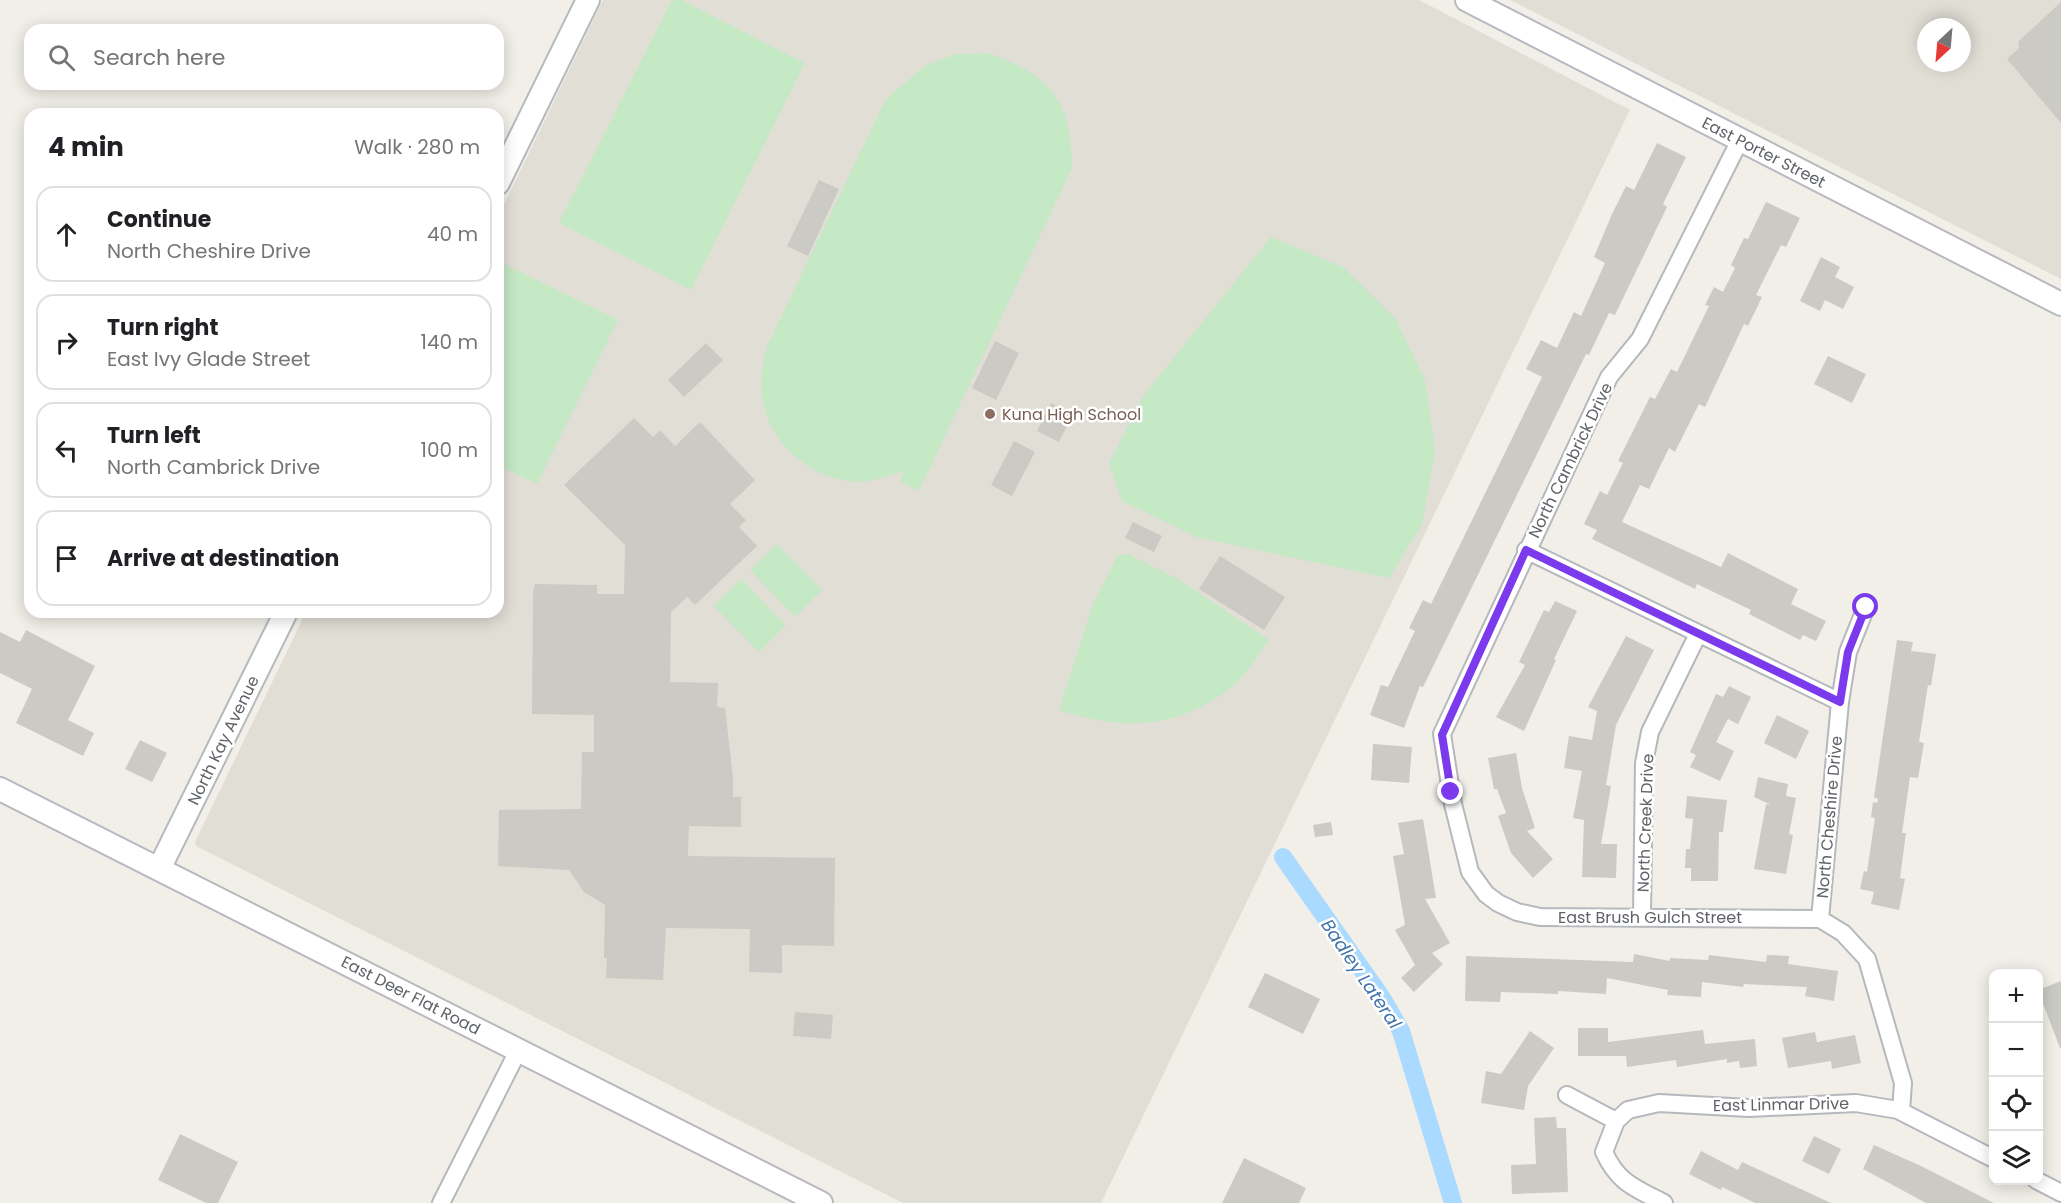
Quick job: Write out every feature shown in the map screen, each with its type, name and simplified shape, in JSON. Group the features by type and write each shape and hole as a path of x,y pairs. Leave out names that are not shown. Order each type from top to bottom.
{"street":[{"path":"504,171 588,0"},
{"name":"East Porter Street","path":"1467,0 2061,304"},
{"name":"North Cambrick Drive","path":"1486,894 1470,872 1453,804 1442,735 1526,550 1609,377 1640,339 1740,140"},
{"path":"1526,550 1840,702"},
{"name":"North Cheshire Drive","path":"1866,607 1848,652 1840,702 1820,919 1843,933 1867,959 1903,1083 1901,1111"},
{"name":"North Kay Avenue","path":"159,869 283,618"},
{"name":"North Creek Drive","path":"1642,916 1644,763 1648,742 1650,732 1698,634"},
{"name":"East Deer Flat Road","path":"0,789 821,1203"},
{"name":"East Brush Gulch Street","path":"1486,894 1517,912 1540,916 1820,919"},
{"path":"441,1203 519,1049"},
{"path":"1567,1095 1616,1120 1604,1152 1611,1168 1624,1182 1664,1203"},
{"name":"East Linmar Drive","path":"1616,1120 1628,1110 1659,1103 1749,1108 1856,1103 1901,1111 1989,1156"},
{"path":"2043,1184 2061,1193"}],"shaded area":[{"name":"Kuna High School","path":"603,0 1419,0 1630,110 1101,1203 903,1203 196,846 195,842 303,618 504,618 504,205"},
{"path":"1510,0 2061,0 2061,279"}],"green space":[{"path":"672,0 681,0 805,63 691,290 559,223"},
{"path":"987,53 1027,70 1053,93 1068,125 1072,168 919,491 900,481 904,471 868,481 834,478 818,472 789,451 769,422 762,398 761,383 767,346 886,99 926,65 956,54"},
{"path":"1271,237 1343,267 1395,318 1425,380 1435,452 1422,524 1389,578 1196,537 1122,501 1109,464 1143,396"},
{"path":"504,264 618,320 537,484 504,468"},
{"path":"777,544 822,590 795,617 750,570"},
{"path":"1128,554 1178,579 1269,640 1232,687 1206,705 1186,714 1145,723 1124,723 1081,717 1059,710 1093,604 1118,555"},
{"path":"741,579 786,625 759,652 714,606"}],"building":[{"path":"2061,2 2061,123 2007,59 2019,48 2018,42"},
{"path":"1657,143 1686,157 1663,204 1667,207 1615,315 1609,313 1589,355 1586,354 1423,687 1420,686 1404,728 1370,715 1381,685 1388,687 1415,631 1409,628 1423,600 1431,604 1542,377 1526,369 1541,340 1557,348 1574,312 1581,316 1605,263 1594,257 1612,214 1626,186 1634,190"},
{"path":"819,180 839,189 808,256 787,246"},
{"path":"1766,202 1800,218 1786,247 1781,245 1756,295 1762,297 1748,326 1744,324 1705,407 1699,404 1675,452 1669,448 1649,489 1640,485 1622,522 1721,567 1728,553 1798,589 1791,604 1826,621 1816,641 1803,635 1800,640 1749,614 1751,610 1697,584 1695,589 1592,539 1597,530 1584,524 1600,491 1607,495 1623,463 1618,461 1650,397 1655,399 1671,369 1677,372 1709,306 1705,305 1714,287 1723,292 1735,268 1731,265 1744,238 1748,239"},
{"path":"1821,257 1840,267 1835,277 1854,287 1843,309 1825,300 1820,311 1800,301"},
{"path":"995,341 1019,353 996,400 972,388"},
{"path":"706,343 723,360 684,397 668,380"},
{"path":"1828,356 1866,374 1852,403 1814,384"},
{"path":"1051,403 1073,414 1059,442 1037,431"},
{"path":"634,418 653,437 660,430 675,446 700,422 755,480 730,504 746,520 739,527 757,546 695,605 687,597 671,612 670,682 718,683 717,707 725,708 733,797 741,797 741,827 689,826 688,856 835,858 834,946 782,945 782,973 749,972 750,929 666,928 663,980 606,978 605,905 584,892 569,870 498,866 499,810 581,809 582,752 594,752 594,715 532,714 533,593 535,584 597,585 597,594 624,594 625,545 564,485"},
{"path":"1014,441 1035,452 1012,496 991,485"},
{"path":"1133,522 1162,536 1154,552 1125,538"},
{"path":"1220,556 1285,597 1264,630 1199,589"},
{"path":"1555,601 1577,611 1524,731 1496,717 1525,665 1519,662 1544,610 1549,612"},
{"path":"26,630 95,666 68,720 94,733 83,756 16,723 32,689 0,673 0,632 20,642"},
{"path":"1626,636 1654,650 1616,725 1606,785 1611,786 1601,844 1617,844 1616,878 1582,877 1584,820 1573,818 1582,771 1564,768 1569,736 1592,740 1597,711 1588,707"},
{"path":"1897,640 1913,642 1911,651 1936,654 1931,686 1928,685 1919,742 1924,743 1918,778 1910,777 1902,833 1906,833 1900,878 1905,879 1899,910 1871,904 1874,892 1860,889 1864,871 1867,872 1875,818 1871,817 1873,802 1877,803 1878,799 1874,797"},
{"path":"1729,686 1751,697 1738,724 1728,719 1716,742 1734,751 1720,781 1690,767 1696,755 1690,752 1716,694 1723,697"},
{"path":"1777,715 1809,731 1796,759 1764,743"},
{"path":"140,740 167,753 152,782 125,769"},
{"path":"1373,744 1412,747 1409,783 1371,780"},
{"path":"1516,753 1522,788 1535,828 1527,831 1553,859 1533,878 1511,853 1498,816 1506,813 1497,789 1494,789 1488,758"},
{"path":"1758,777 1788,784 1786,796 1796,798 1789,834 1793,835 1786,874 1754,869 1766,804 1771,805 1754,797"},
{"path":"1687,796 1727,800 1723,832 1719,832 1718,881 1691,881 1691,868 1685,868 1686,849 1690,849 1693,819 1685,818"},
{"path":"1423,819 1436,898 1425,899 1450,943 1432,953 1443,964 1414,992 1401,978 1415,965 1395,930 1405,925 1393,856 1404,854 1398,823"},
{"path":"1331,822 1333,835 1315,837 1313,825"},
{"path":"1634,954 1670,961 1670,958 1708,960 1709,955 1766,962 1767,955 1789,956 1788,964 1838,971 1834,1001 1805,996 1807,987 1744,984 1743,987 1702,982 1701,997 1667,995 1668,990 1607,978 1606,994 1558,991 1558,994 1501,992 1500,1002 1465,1001 1466,956 1633,962"},
{"path":"1265,973 1320,999 1303,1034 1248,1007"},
{"path":"2061,981 2061,1048 2043,1003 2043,988"},
{"path":"795,1012 833,1015 831,1039 793,1036"},
{"path":"1578,1028 1608,1028 1608,1042 1703,1030 1705,1044 1755,1039 1757,1066 1740,1068 1739,1061 1727,1063 1727,1059 1677,1067 1676,1060 1627,1067 1626,1056 1578,1056"},
{"path":"1530,1031 1554,1048 1528,1086 1524,1110 1481,1103 1486,1071 1501,1074"},
{"path":"1815,1032 1817,1042 1855,1035 1861,1063 1832,1069 1831,1061 1788,1068 1782,1038"},
{"path":"1556,1117 1557,1128 1566,1128 1568,1192 1512,1194 1511,1165 1536,1164 1534,1118"},
{"path":"180,1134 238,1162 218,1203 206,1203 158,1180"},
{"path":"1814,1136 1841,1149 1829,1174 1802,1161"},
{"path":"1874,1145 1994,1203 1926,1203 1863,1169"},
{"path":"1701,1151 1738,1170 1742,1162 1831,1203 1755,1203 1722,1187 1721,1190 1689,1174"},
{"path":"1244,1158 1306,1188 1299,1203 1222,1203"}],"waterway":[{"name":"Badley Lateral","path":"1283,857 1382,998 1401,1031 1453,1203"}],"place":[{"name":"Kuna High School","path":"990,414"}],"route":[{"path":"1451,792 1442,735 1454,703 1526,550 1840,702 1848,652 1866,607"}]}
